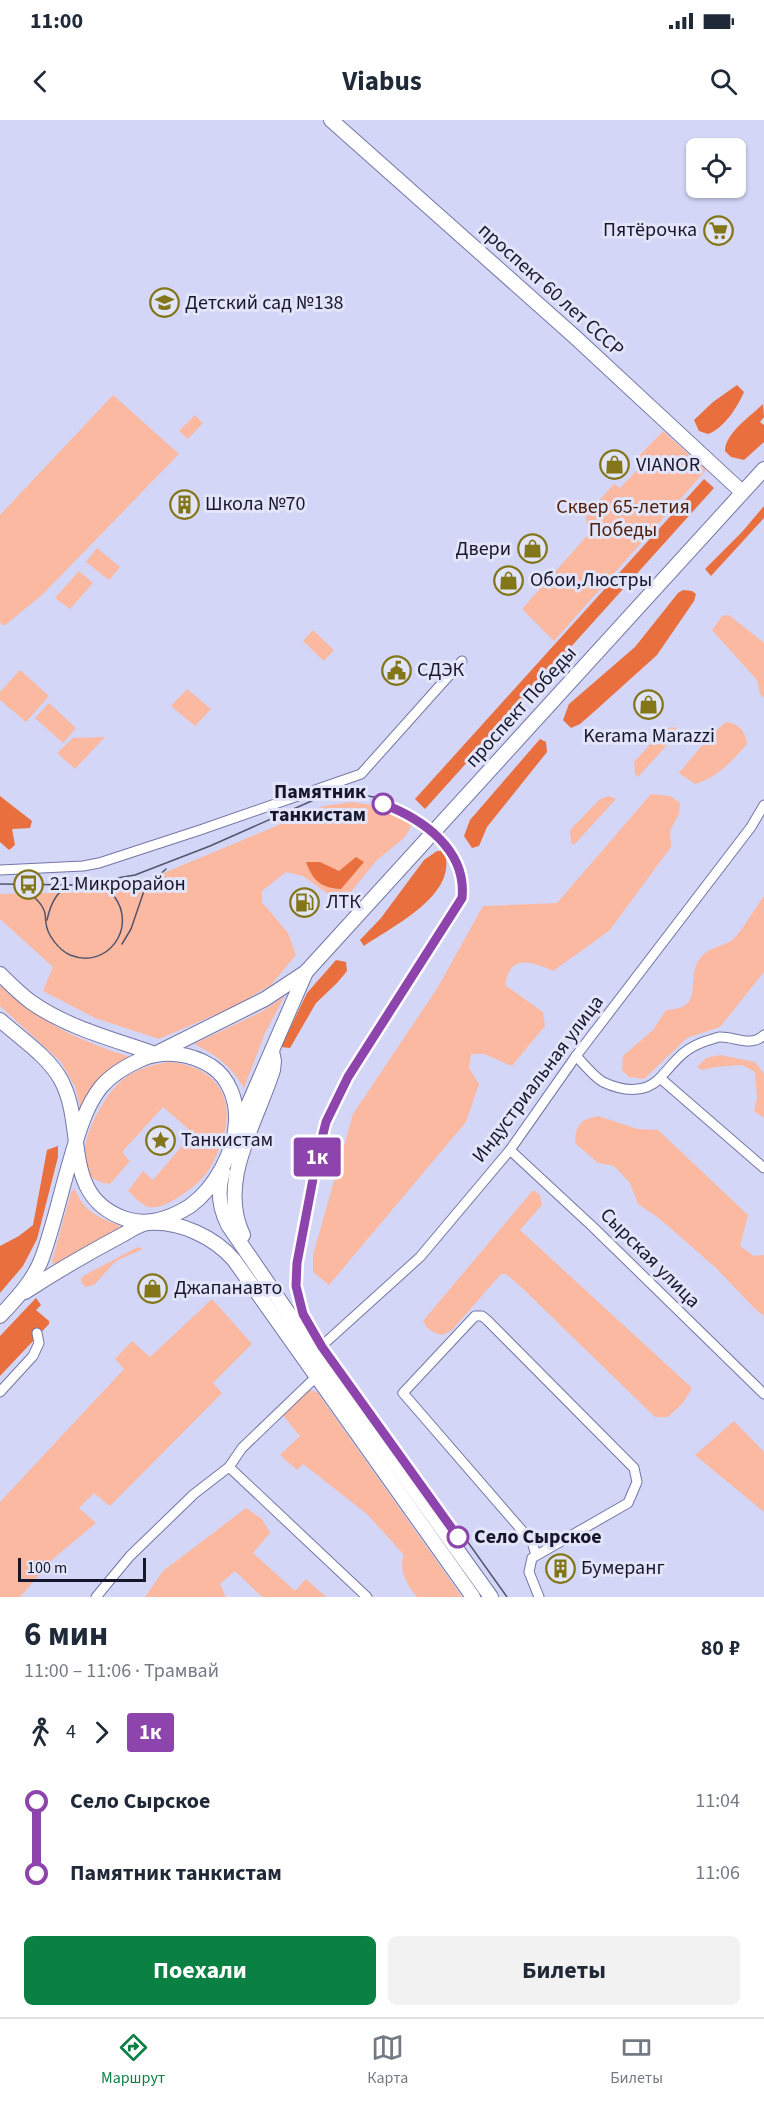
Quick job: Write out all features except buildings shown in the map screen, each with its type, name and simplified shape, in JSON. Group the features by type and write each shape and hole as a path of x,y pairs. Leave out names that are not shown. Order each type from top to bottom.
{"main road":[{"name":"проспект 60 лет СССР","path":"331,120 575,337 742,492"},
{"name":"проспект Победы","path":"306,972 764,469"},
{"path":"306,972 227,1158 219,1187 221,1208 228,1225 315,1352 491,1597"},
{"path":"0,1316 20,1294 41,1260 83,1119 100,1089 128,1066 265,999 306,972"},
{"path":"0,974 29,1001 49,1014 110,1040 155,1054 178,1054 206,1063 217,1071 228,1084 234,1098 236,1134"},
{"path":"0,1020 60,1078 72,1109 75,1146 83,1178 88,1191 97,1202 119,1216 146,1222 171,1224 196,1232 227,1252 312,1381 473,1597"},
{"path":"269,1282 269,1273 243,1234 236,1219 233,1204 235,1179 273,1070 272,1051"},
{"path":"20,1294 89,1252 146,1222 167,1217 195,1202 212,1183 227,1158"}],"street":[{"path":"0,870 83,866 99,862 200,830 360,774 462,662"},
{"name":"Индустриальная улица","path":"315,1352 420,1257 510,1150 576,1056 751,827 764,805"},
{"path":"576,1056 602,1081 623,1089 642,1090 650,1087 660,1078 679,1055 699,1043 720,1037 752,1042 764,1035"},
{"path":"660,1078 764,1168"},
{"name":"Сырская улица","path":"510,1150 593,1227 764,1394"},
{"path":"536,1555 532,1542 403,1393 475,1316 482,1316 487,1320 634,1467 637,1482 628,1503 536,1555 532,1557 529,1572 539,1597"},
{"path":"0,1392 33,1356 39,1343 37,1333"},
{"path":"96,1597 130,1556 194,1494 229,1467 242,1448 312,1381"},
{"path":"229,1467 367,1597"}],"green space":[{"path":"113,395 179,454 41,596 4,626 0,622 0,515"},
{"path":"195,415 203,423 188,439 179,431"},
{"name":"Сквер 65-летия Победы","path":"663,431 706,470 554,641 522,609 592,530 586,523 586,515 614,484 620,488 644,463 639,456"},
{"path":"97,548 120,567 109,580 86,562"},
{"path":"79,571 93,583 70,609 55,598"},
{"path":"729,615 764,643 764,698 760,694 757,680 712,630 722,616"},
{"path":"313,630 334,650 324,661 303,641"},
{"path":"20,670 49,696 26,722 0,700 0,692"},
{"path":"187,689 211,709 195,726 171,706"},
{"path":"49,703 76,728 63,743 35,718"},
{"path":"726,722 738,726 746,739 747,744 736,757 710,778 695,784 679,773 709,737"},
{"path":"673,727 680,731 638,777 635,774 634,762 663,730"},
{"path":"105,737 75,769 57,753 73,738"},
{"path":"651,794 670,796 680,803 679,814 670,831 671,847 609,931 553,971 530,963 517,964 512,968 505,985 543,1012 545,1026 512,1066 484,1054 471,1054 469,1068 479,1084 466,1122 329,1285 313,1272 313,1255 353,1114 438,987 483,906 557,903"},
{"path":"609,796 616,799 574,845 571,842 570,830 600,799"},
{"path":"352,802 402,809 414,821 405,837 376,861 347,897 335,899 303,876 286,872 262,891 262,902 288,933 296,955 271,985 233,1007 159,1039 95,1018 43,991 53,967 0,919 0,894 84,892 130,887 324,806"},
{"path":"764,896 764,972 720,1027 687,1038 644,1079 629,1077 622,1070 623,1056 653,1030 666,1010 687,1004 693,990 696,965 702,956 731,941"},
{"path":"0,986 47,1021 80,1038 136,1059 82,1115 75,1087 61,1062 0,1006"},
{"path":"285,996 265,1033 244,1088 223,1062 194,1044 261,1012"},
{"path":"720,1055 755,1062 764,1074 764,1118 754,1111 757,1098 755,1072 742,1065 702,1070 697,1067 706,1058"},
{"path":"169,1062 200,1070 212,1079 220,1089 225,1101 227,1115 225,1130 213,1162 201,1179 190,1190 169,1203 149,1207 128,1191 143,1171 153,1180 193,1133 163,1107 122,1152 130,1161 110,1184 96,1180 88,1171 84,1160 85,1146 89,1131 103,1103 118,1084 129,1075 142,1069"},
{"path":"598,1116 638,1129 658,1130 748,1215 740,1246 754,1256 764,1255 764,1316 716,1268 660,1219 638,1204 630,1183 614,1166 598,1163 575,1143 576,1131 580,1124"},
{"path":"75,1189 87,1208 98,1216 119,1225 119,1228 54,1265 52,1261 71,1192"},
{"path":"533,1190 540,1195 542,1205 520,1230 692,1388 683,1403 668,1417 655,1417 506,1274 501,1274 452,1330 443,1335 431,1331 423,1321"},
{"path":"138,1247 143,1249 116,1261 94,1285 86,1287 82,1284 83,1276"},
{"path":"212,1299 252,1344 213,1383 222,1393 110,1506 94,1493 79,1508 96,1523 54,1558 20,1597 0,1597 0,1502 124,1369 115,1359 132,1341 150,1357"},
{"path":"309,1390 317,1392 462,1597 417,1597 404,1577 402,1561 404,1555 367,1514 303,1464 297,1470 280,1455 300,1436 282,1414"},
{"path":"734,1421 764,1452 764,1512 695,1455"},
{"path":"246,1508 262,1519 270,1533 253,1553 295,1591 306,1579 326,1597 262,1597 235,1571 220,1584 226,1597 145,1597 163,1571"}],"shaded area":[{"path":"737,385 744,392 729,417 708,434 699,431 694,420 713,402"},
{"path":"763,404 764,417 760,422 764,425 764,442 744,460 731,457 725,451 729,438 739,425"},
{"name":"Сквер 65-летия Победы","path":"704,479 714,488 425,809 415,799"},
{"path":"764,506 764,518 711,576 705,569"},
{"path":"683,590 696,594 694,601 657,655 580,724 571,728 563,720 569,704 635,647 678,593"},
{"path":"540,739 546,742 547,752 487,827 479,846 472,848 464,836 470,820"},
{"path":"0,796 32,821 30,828 12,829 15,845 9,850 0,842"},
{"path":"437,851 444,851 446,867 442,881 433,895 421,907 364,946 360,940 381,918 424,860"},
{"path":"356,857 364,862 341,889 328,887 315,879 306,862 320,862 339,871"},
{"path":"336,960 346,962 347,971 316,1003 290,1048 281,1047 307,993"},
{"path":"58,1146 58,1157 37,1239 23,1266 0,1293 0,1246 33,1225 47,1150"},
{"path":"36,1298 41,1305 36,1310 49,1321 49,1324 0,1376 0,1336"}],"tram line":[{"path":"0,884 75,885 135,875 210,846 316,799 333,796 367,796 399,805 429,823 454,848 464,870 467,901 354,1076 333,1119 319,1171 300,1273 301,1294 310,1317 326,1343 507,1597"},
{"name":"1к","path":"383,804 407,814 446,845 458,865 464,887 459,905 348,1077 330,1112 317,1158 297,1263 296,1286 303,1314 322,1347 458,1537"},
{"path":"122,944 131,929 145,888 166,869"},
{"path":"20,889 40,903 51,937 58,946 70,955 83,958 96,957 107,951 115,943 122,921 121,908 114,896 90,884"},
{"path":"47,920 52,904 58,895 71,885"}],"place":[{"name":"Пятёрочка","path":"718,230"},
{"name":"Детский сад №138","path":"164,303"},
{"name":"VIANOR","path":"615,465"},
{"name":"Школа №70","path":"184,504"},
{"name":"Двери","path":"532,549"},
{"name":"Обои,Люстры","path":"509,580"},
{"name":"СДЭК","path":"396,670"},
{"name":"Kerama Marazzi","path":"649,705"},
{"name":"Памятник танкистам","path":"383,804"},
{"name":"21 Микрорайон","path":"29,884"},
{"name":"ЛТК","path":"305,902"},
{"name":"Танкистам","path":"160,1140"},
{"name":"Джапанавто","path":"153,1288"},
{"name":"Село Сырское","path":"458,1537"},
{"name":"Бумеранг","path":"560,1568"}]}
